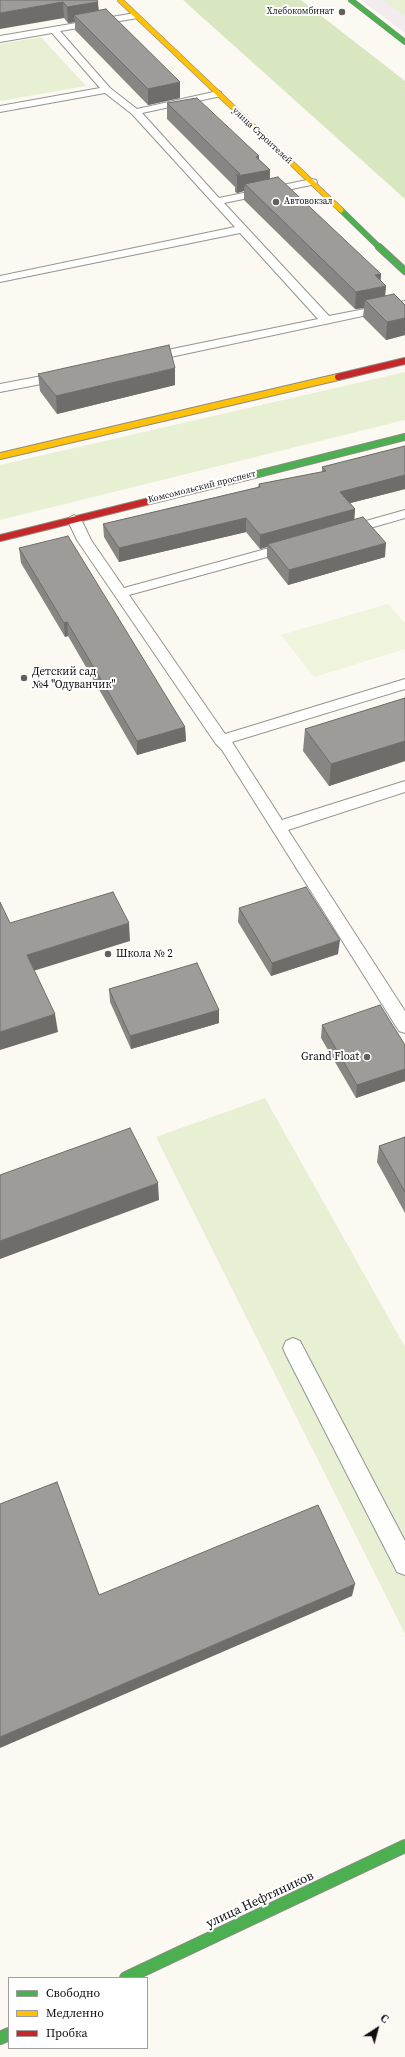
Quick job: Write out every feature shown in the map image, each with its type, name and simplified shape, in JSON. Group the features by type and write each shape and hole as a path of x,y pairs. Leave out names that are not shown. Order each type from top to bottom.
{"main road":[{"name":"улица Строителей","path":"120,0 135,16 405,271"},
{"path":"351,0 405,42"},
{"path":"0,456 405,361"},
{"name":"Комсомольский проспект","path":"0,538 405,437"},
{"name":"улица Нефтяников","path":"128,1977 405,1846"}],"lane":[{"path":"0,39 135,16"},
{"path":"54,30 107,90 135,112 326,320"},
{"path":"0,109 107,90"},
{"path":"135,112 218,94"},
{"path":"218,202 312,182"},
{"path":"0,279 243,229"},
{"path":"134,361 405,304"},
{"path":"0,388 72,374"},
{"path":"336,533 405,514"},
{"path":"74,519 84,540 221,740 227,746 405,1026"},
{"path":"121,593 305,542"},
{"path":"221,740 405,684"},
{"path":"278,827 405,786"},
{"path":"293,1348 405,1564"}],"shaded area":[{"path":"361,0 405,0 405,33"}],"green space":[{"path":"183,0 301,0 405,81 405,199"},
{"path":"383,0 405,0 405,16"},
{"path":"41,37 86,86 0,101 0,44"},
{"path":"405,372 405,420 0,520 0,465"},
{"path":"388,604 405,623 405,649 314,677 281,635"},
{"path":"265,1098 405,1347 405,1634 156,1137"}],"building":[{"path":"0,0 97,0 98,2 67,7 63,2 0,13"},
{"path":"106,9 180,82 148,89 74,15"},
{"path":"197,98 259,156 256,157 270,170 237,176 236,175 240,174 167,103"},
{"path":"278,177 381,274 375,275 386,286 356,292 245,184"},
{"path":"394,294 405,305 405,318 387,322 365,300"},
{"path":"169,345 175,368 56,396 38,374"},
{"path":"405,446 405,475 340,492 355,509 260,535 246,518 119,548 103,524 260,487 259,484 326,471 322,467"},
{"path":"363,517 386,543 289,570 268,544"},
{"path":"68,536 185,727 137,741 67,622 64,623 19,548"},
{"path":"405,698 405,741 331,764 305,729"},
{"path":"306,887 340,940 272,963 239,908"},
{"path":"113,892 129,923 27,955 55,1014 0,1032 0,902 10,923"},
{"path":"197,963 219,1010 130,1036 109,989"},
{"path":"380,1005 405,1045 405,1069 357,1085 322,1025"},
{"path":"130,1128 158,1183 0,1241 0,1175"},
{"path":"405,1137 405,1192 379,1146"},
{"path":"57,1482 99,1595 318,1505 355,1584 0,1737 0,1504"}],"traffic: fast":[{"path":"351,0 405,42"},
{"path":"341,210 405,271"},
{"path":"246,477 405,437"},
{"path":"128,1977 405,1846"},
{"path":"0,2038 8,2034"}],"traffic: slow":[{"path":"120,0 341,210"},
{"path":"0,456 338,377"}],"traffic: jam":[{"path":"338,377 405,361"},
{"path":"0,538 246,477"}],"place":[{"name":"Хлебокомбинат","path":"342,12"},
{"name":"Автовокзал","path":"276,202"},
{"name":"Детский сад №4 \"Одуванчик\"","path":"24,678"},
{"name":"Школа № 2","path":"108,954"},
{"name":"Grand Float","path":"367,1057"}]}
